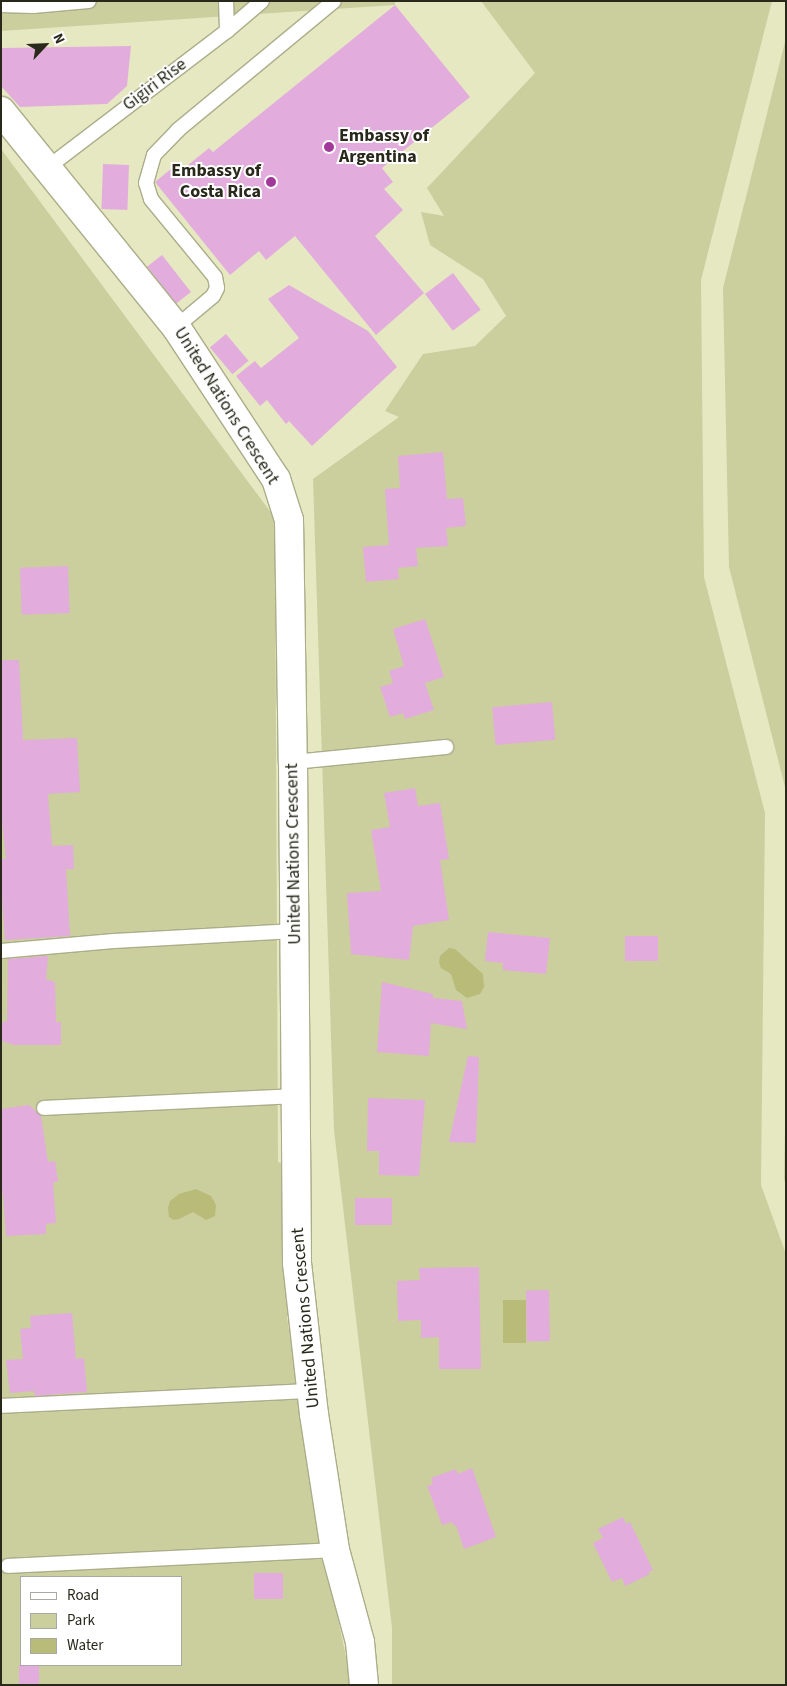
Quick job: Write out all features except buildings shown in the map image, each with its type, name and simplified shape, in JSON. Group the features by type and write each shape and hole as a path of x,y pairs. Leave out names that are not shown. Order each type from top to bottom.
{"street":[{"name":"United Nations Crescent","path":"1,111 176,327 276,479 288,520 294,762 297,1263 312,1392 335,1550 360,1642 364,1685"}],"lane":[{"path":"1,5 32,6 89,1"},
{"path":"226,1 227,31"},
{"name":"Gigiri Rise","path":"47,168 227,31 262,1"},
{"path":"176,327 213,296 217,288 215,277 151,199 146,183 154,154 178,130 334,1"},
{"path":"294,762 446,747"},
{"path":"1,951 114,941 295,931"},
{"path":"44,1108 296,1096"},
{"path":"1,1406 312,1392"},
{"path":"8,1566 335,1550"}],"green space":[{"path":"1,1 395,1 395,5 1,31"},
{"path":"481,1 772,1 701,280 704,577 765,813 761,1185 786,1254 786,1685 392,1685 392,1628 334,1130 313,479 399,417 385,411 423,354 475,346 506,316 483,279 430,245 421,212 444,216 427,188 535,73"},
{"path":"786,38 786,791 729,567 723,288"},
{"path":"1,149 275,518 278,1162 287,1165 293,1302 287,1317 328,1572 352,1685 1,1685"},
{"path":"786,1079 786,1185 784,1179"}],"water":[{"path":"449,948 455,949 483,974 484,987 480,994 467,998 456,990 451,974 441,968 440,956"},
{"path":"196,1189 211,1196 216,1205 215,1216 206,1220 193,1212 179,1219 174,1220 169,1217 168,1208 170,1201 179,1194"},
{"path":"503,1300 526,1300 526,1343 503,1343"}],"place":[{"name":"Embassy of Argentina","path":"329,147"},
{"name":"Embassy of Costa Rica","path":"271,182"}]}
